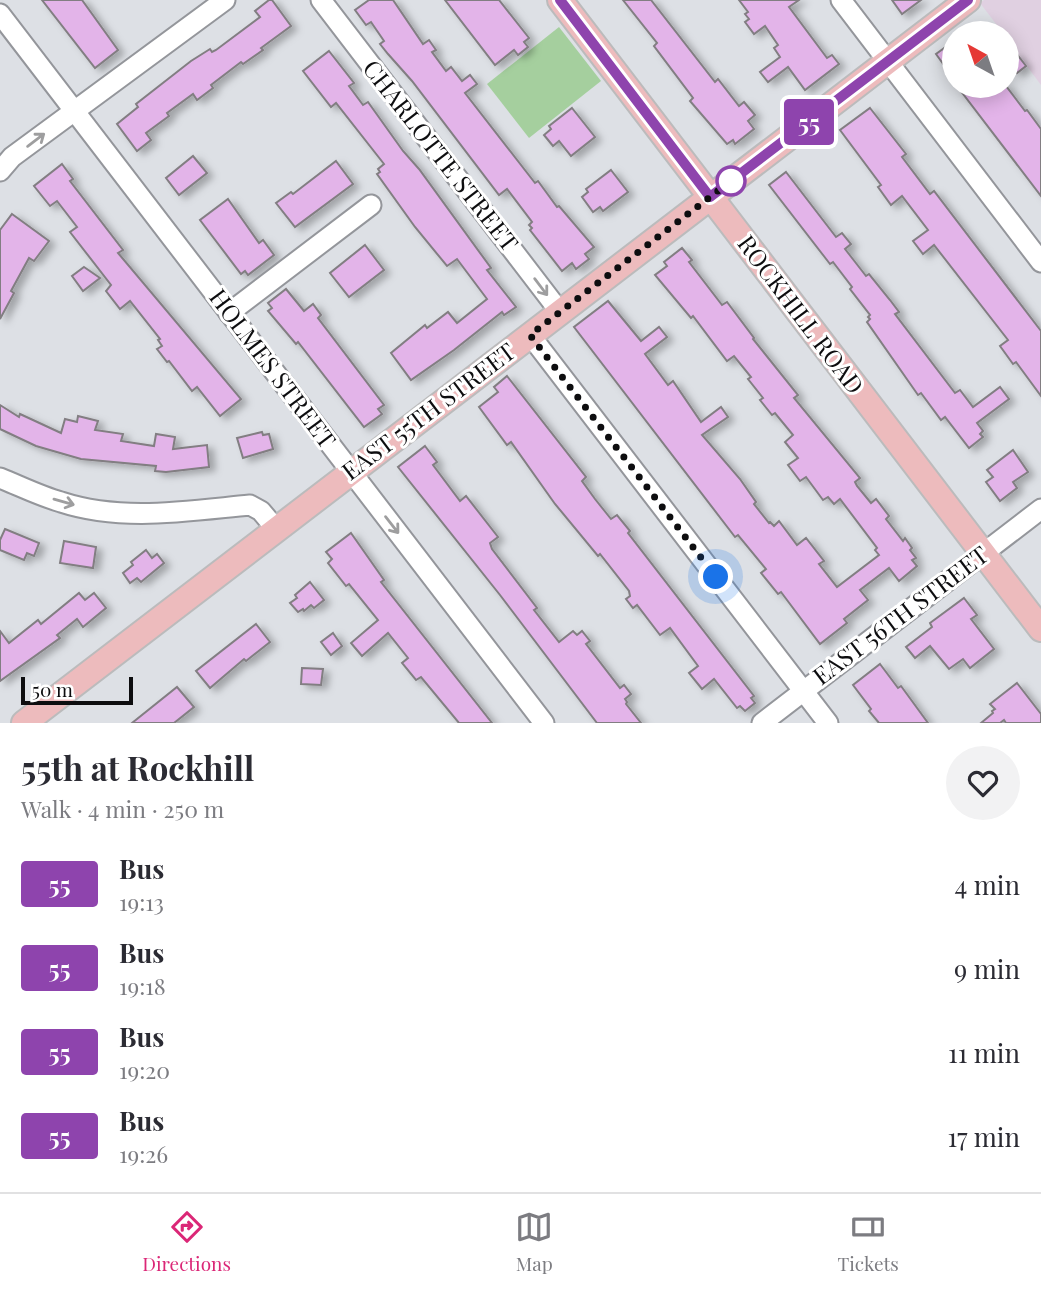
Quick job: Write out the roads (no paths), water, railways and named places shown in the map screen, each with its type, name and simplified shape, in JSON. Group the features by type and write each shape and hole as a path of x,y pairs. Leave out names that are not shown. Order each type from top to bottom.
{"main road":[{"name":"ROCKHILL ROAD","path":"560,0 1041,629"},
{"name":"EAST 55TH STREET","path":"24,723 968,0"}],"street":[{"path":"0,171 12,158 225,0"},
{"name":"CHARLOTTE STREET","path":"321,0 560,312"},
{"path":"841,0 1041,262"},
{"name":"HOLMES STREET","path":"0,14 544,723"},
{"path":"229,313 371,205"},
{"path":"530,335 828,723"},
{"path":"0,478 61,502 100,511 146,514 250,505 261,511 275,529"},
{"name":"EAST 56TH STREET","path":"762,723 1041,509"}]}
